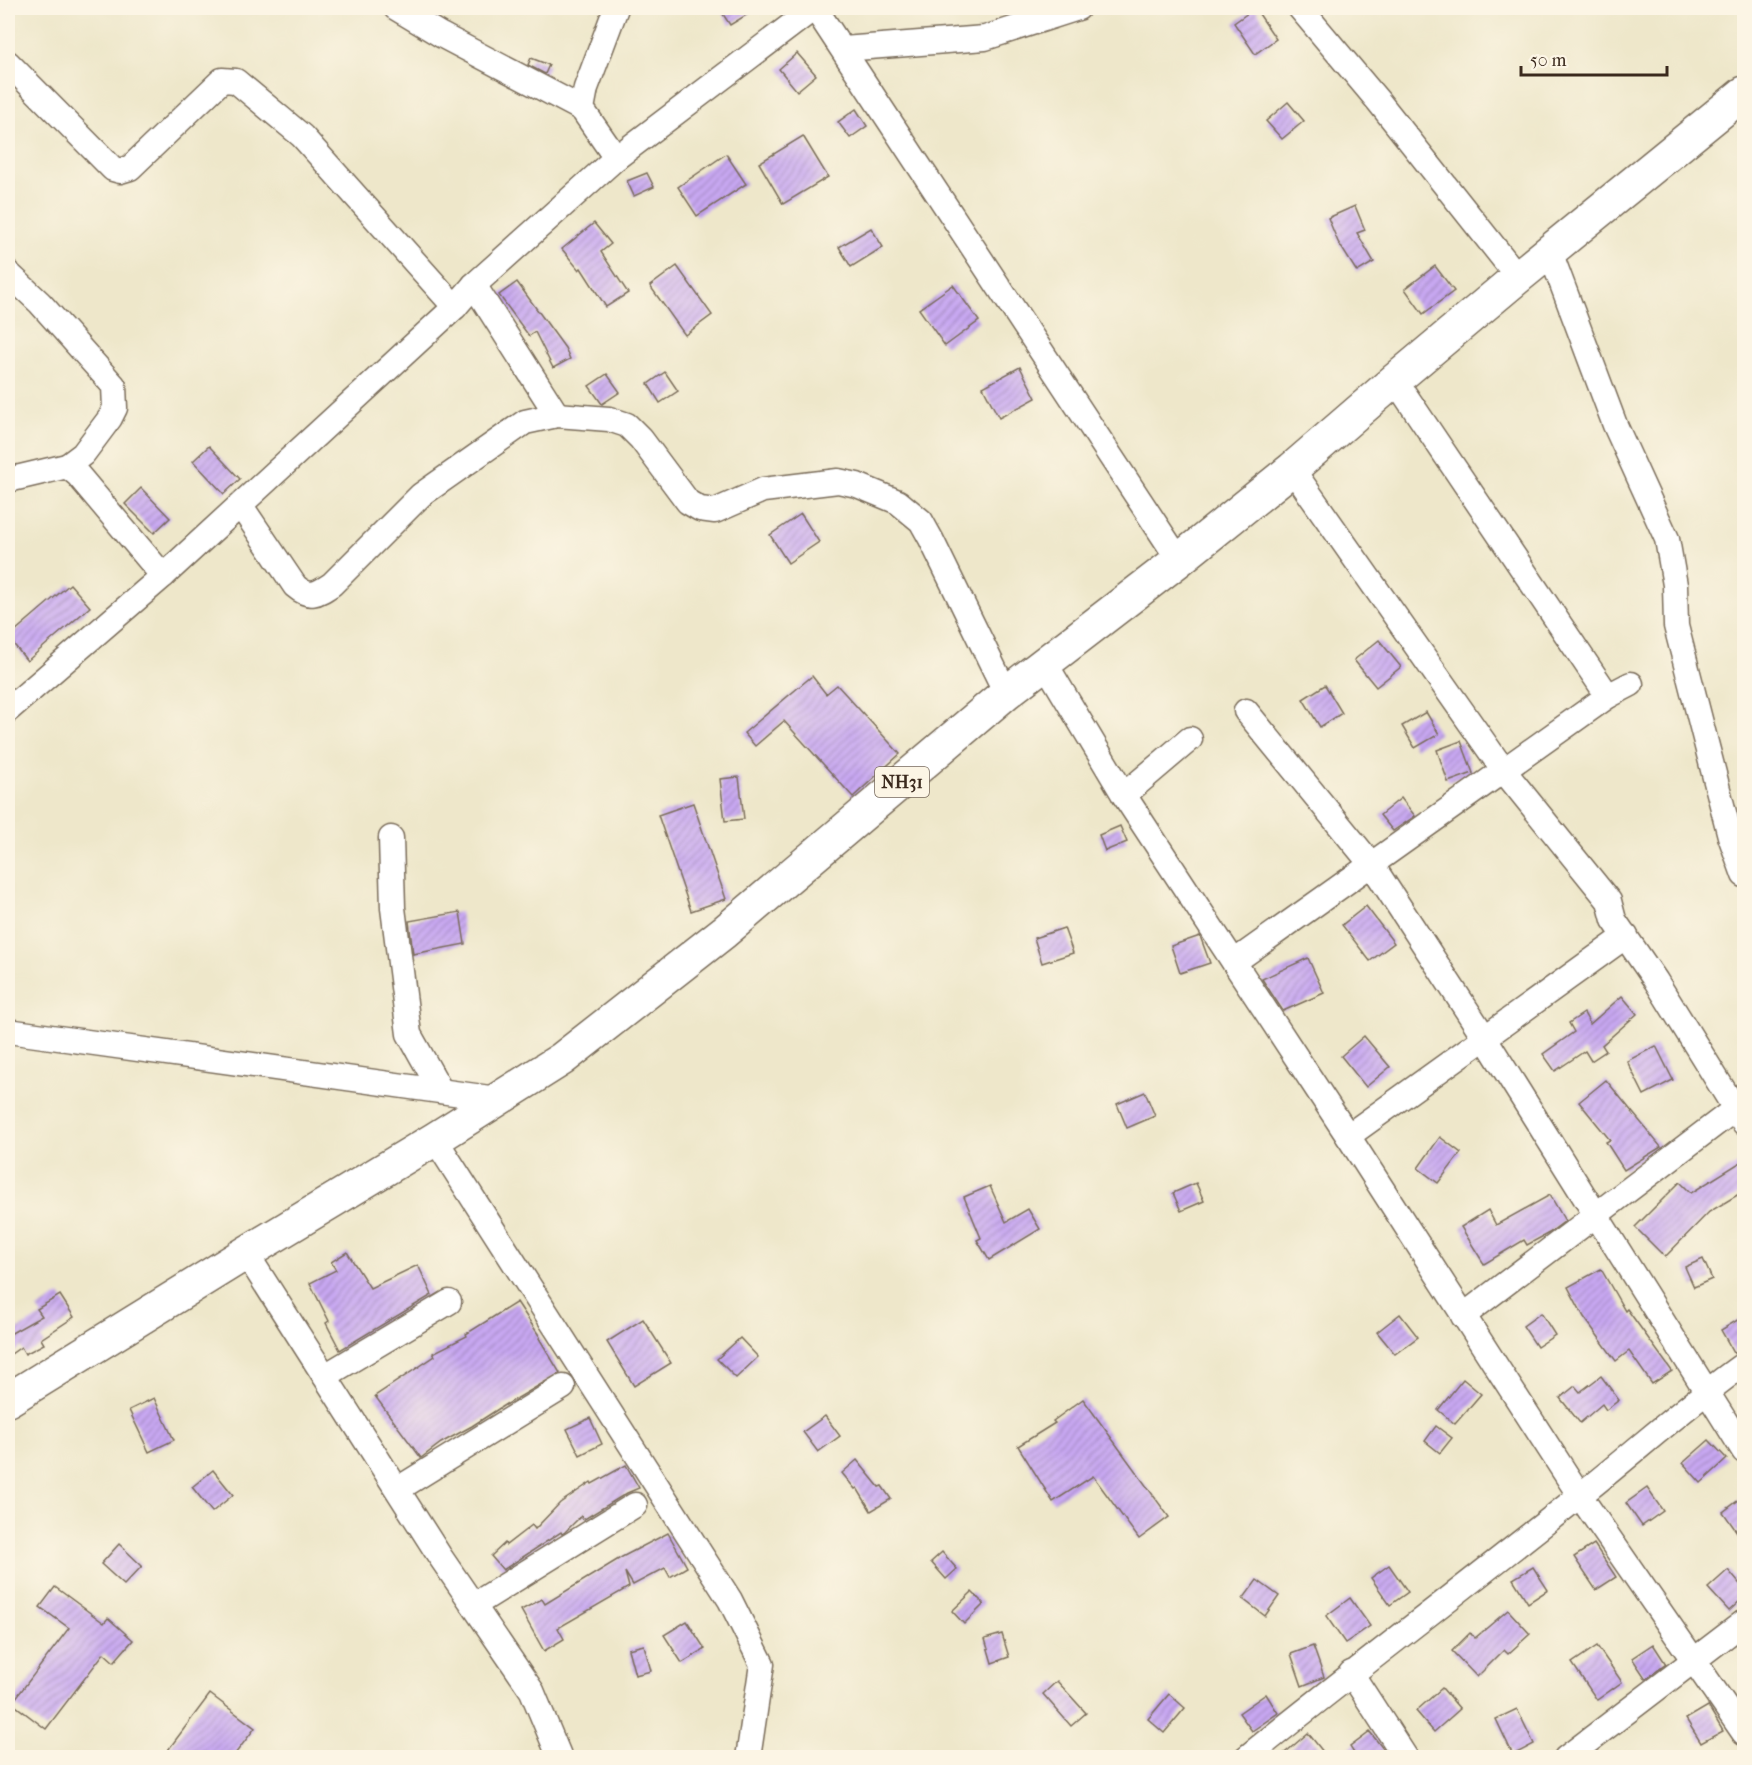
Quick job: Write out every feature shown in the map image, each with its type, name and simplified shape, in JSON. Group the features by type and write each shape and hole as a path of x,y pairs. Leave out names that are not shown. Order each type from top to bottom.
{"highway":[{"name":"NH31","path":"8,1400 562,1059 724,932 1006,693 1179,560 1292,469 1518,277 1744,93"}],"street":[{"path":"396,8 441,35 582,109 616,158"},
{"path":"582,109 586,88 616,8"},
{"path":"8,710 241,506 455,307 474,285 616,158 815,8 1179,560"},
{"path":"843,49 985,38 1078,8"},
{"path":"1300,8 1379,102 1518,277"},
{"path":"8,63 113,169 120,171 130,168 222,80 236,81 302,136 455,307"},
{"path":"1550,252 1615,425 1667,538 1675,585 1676,626 1731,836 1744,875"},
{"path":"8,273 40,303 114,386 115,408 83,454 67,466 8,480"},
{"path":"474,285 556,415"},
{"path":"1395,380 1608,696"},
{"path":"241,506 295,586 303,593 318,594 332,584 422,495 525,422 556,415 609,419 627,425 641,439 688,502 700,509 715,511 764,490 838,481 857,485 898,502 921,521 1006,693"},
{"path":"67,466 78,475 163,576"},
{"path":"1292,469 1504,771 1609,901 1614,920 1656,981 1740,1116 1596,1214 1463,1316"},
{"path":"1045,663 1125,795 1580,1496 1744,1733"},
{"path":"1234,962 1608,696 1631,684"},
{"path":"1246,711 1372,865 1485,1038 1744,1451"},
{"path":"1125,795 1190,739"},
{"path":"391,838 393,908 409,1034 441,1091"},
{"path":"1348,1136 1626,936"},
{"path":"8,1031 497,1099"},
{"path":"435,1139 730,1600 762,1664 748,1758"},
{"path":"246,1253 398,1490 532,1691 560,1758"},
{"path":"324,1376 449,1302"},
{"path":"1246,1758 1351,1673 1580,1496 1707,1390 1744,1364"},
{"path":"398,1490 563,1387"},
{"path":"474,1605 635,1505"},
{"path":"1566,1758 1744,1622"},
{"path":"1351,1673 1406,1758"}],"building":[{"path":"719,8 758,8 730,25"},
{"path":"1255,8 1276,39 1255,54 1234,23"},
{"path":"797,53 816,75 797,91 779,69"},
{"path":"531,58 549,65 545,74 528,65"},
{"path":"1288,102 1304,121 1282,139 1266,121"},
{"path":"856,109 867,126 850,138 838,122"},
{"path":"803,136 828,177 783,204 759,163"},
{"path":"726,154 746,184 697,216 678,187"},
{"path":"647,173 654,187 634,196 627,181"},
{"path":"1355,206 1365,230 1357,233 1374,262 1357,272 1338,242 1328,218"},
{"path":"594,223 611,244 601,252 628,293 606,307 581,268 579,270 562,249"},
{"path":"871,228 883,247 851,267 839,247"},
{"path":"677,266 712,315 685,335 650,286"},
{"path":"1435,266 1454,291 1423,314 1405,289"},
{"path":"517,282 565,348 570,359 553,368 535,332 529,336 499,295"},
{"path":"953,285 979,321 945,346 919,309"},
{"path":"1020,367 1036,398 999,418 983,387"},
{"path":"665,372 678,391 660,403 648,384"},
{"path":"607,374 620,392 602,404 589,386"},
{"path":"209,446 240,479 224,494 193,461"},
{"path":"141,488 170,518 154,533 125,504"},
{"path":"801,514 819,542 788,563 770,535"},
{"path":"70,584 90,607 27,661 8,637"},
{"path":"1379,640 1401,667 1376,687 1354,660"},
{"path":"812,676 826,694 837,685 900,754 853,797 784,721 755,746 744,733"},
{"path":"1325,685 1342,713 1320,727 1303,699"},
{"path":"1426,712 1439,734 1415,748 1402,726"},
{"path":"1461,741 1473,773 1448,782 1437,750"},
{"path":"739,777 744,819 725,821 720,779"},
{"path":"1401,798 1415,816 1393,831 1380,815"},
{"path":"693,803 726,899 691,911 658,815"},
{"path":"1120,826 1127,842 1105,851 1099,835"},
{"path":"1366,906 1394,943 1370,961 1342,925"},
{"path":"460,912 465,944 413,954 409,921"},
{"path":"1064,928 1073,953 1042,963 1034,938"},
{"path":"1200,936 1210,963 1180,973 1171,946"},
{"path":"1308,958 1324,993 1283,1011 1262,979"},
{"path":"1622,996 1637,1014 1602,1045 1606,1051 1591,1061 1585,1051 1555,1071 1543,1054 1574,1032 1569,1023 1584,1013 1590,1024"},
{"path":"1364,1036 1390,1067 1366,1087 1341,1056"},
{"path":"1656,1046 1673,1080 1644,1095 1627,1061"},
{"path":"1606,1080 1661,1147 1624,1170 1606,1142 1610,1140 1579,1102"},
{"path":"1145,1092 1155,1116 1127,1128 1117,1104"},
{"path":"1440,1137 1461,1153 1438,1183 1418,1168"},
{"path":"1744,1160 1744,1191 1709,1212 1665,1257 1635,1227 1680,1182 1691,1193"},
{"path":"1196,1183 1204,1201 1181,1211 1173,1193"},
{"path":"990,1186 1006,1222 1028,1209 1040,1229 989,1260 977,1240 981,1238 964,1197"},
{"path":"1550,1195 1565,1221 1527,1245 1524,1240 1484,1264 1461,1227 1488,1210 1496,1225"},
{"path":"347,1252 370,1288 418,1265 432,1295 340,1350 326,1323 329,1321 310,1283 336,1270 331,1262"},
{"path":"1703,1259 1712,1279 1694,1287 1685,1267"},
{"path":"1601,1269 1625,1311 1627,1309 1672,1371 1652,1384 1629,1351 1616,1361 1584,1317 1568,1287"},
{"path":"60,1295 74,1317 41,1339 44,1344 25,1354 21,1347 8,1356 8,1335 42,1316 37,1309"},
{"path":"517,1302 560,1373 441,1443 421,1458 375,1396 435,1356 433,1353 467,1336 466,1334"},
{"path":"1541,1313 1555,1335 1537,1347 1523,1326"},
{"path":"1400,1314 1418,1337 1395,1354 1377,1332"},
{"path":"1744,1316 1744,1350 1734,1353 1721,1330"},
{"path":"643,1319 671,1363 634,1386 607,1342"},
{"path":"740,1338 758,1357 736,1378 717,1359"},
{"path":"1601,1376 1619,1400 1606,1410 1602,1404 1580,1423 1560,1398 1575,1386 1580,1392"},
{"path":"1463,1379 1481,1394 1455,1424 1438,1410"},
{"path":"154,1398 174,1440 149,1452 129,1410"},
{"path":"1083,1399 1169,1517 1139,1539 1093,1476 1053,1502 1018,1446 1055,1423 1053,1421"},
{"path":"825,1416 840,1436 818,1452 803,1432"},
{"path":"590,1418 602,1444 580,1455 567,1429"},
{"path":"1436,1426 1452,1438 1440,1453 1425,1441"},
{"path":"1709,1440 1727,1459 1701,1483 1683,1463"},
{"path":"857,1460 891,1499 871,1511 857,1488 855,1489 842,1473"},
{"path":"626,1465 639,1488 583,1520 581,1516 565,1532 562,1534 561,1532 503,1570 491,1556 505,1543 506,1545 532,1525 535,1529 560,1503 591,1482 592,1484"},
{"path":"213,1470 233,1495 212,1512 192,1487"},
{"path":"1647,1488 1663,1511 1642,1526 1626,1503"},
{"path":"1744,1496 1744,1542 1723,1512"},
{"path":"668,1533 687,1567 670,1577 665,1568 633,1585 625,1572 629,1587 558,1628 564,1639 544,1651 521,1610 542,1599 545,1604 622,1557"},
{"path":"119,1544 142,1566 124,1585 101,1564"},
{"path":"1594,1544 1616,1577 1596,1590 1574,1557"},
{"path":"942,1552 957,1569 946,1579 931,1562"},
{"path":"1389,1565 1408,1592 1390,1605 1371,1578"},
{"path":"1533,1567 1548,1590 1528,1603 1513,1579"},
{"path":"1728,1570 1744,1589 1744,1597 1729,1611 1708,1588"},
{"path":"1257,1580 1279,1596 1265,1616 1243,1599"},
{"path":"55,1587 104,1623 108,1618 133,1640 114,1662 104,1653 46,1729 12,1703 69,1628 40,1607"},
{"path":"972,1592 984,1604 964,1624 952,1611"},
{"path":"1350,1598 1370,1626 1345,1643 1326,1616"},
{"path":"1508,1610 1530,1634 1508,1654 1504,1650 1477,1677 1452,1651 1470,1633 1475,1638"},
{"path":"687,1621 705,1649 682,1663 664,1635"},
{"path":"1002,1634 1009,1657 992,1663 985,1639"},
{"path":"1653,1644 1666,1664 1646,1679 1632,1658"},
{"path":"644,1645 651,1671 635,1675 628,1649"},
{"path":"1313,1646 1324,1677 1302,1686 1291,1654"},
{"path":"1597,1646 1622,1682 1597,1700 1572,1663"},
{"path":"1057,1681 1086,1713 1071,1726 1043,1694"},
{"path":"1442,1688 1460,1709 1434,1732 1416,1711"},
{"path":"210,1694 255,1728 232,1758 162,1758"},
{"path":"1169,1694 1185,1708 1164,1733 1148,1719"},
{"path":"1266,1694 1278,1713 1252,1731 1239,1713"},
{"path":"1708,1706 1723,1731 1701,1743 1686,1719"},
{"path":"1517,1709 1534,1744 1513,1755 1496,1719"},
{"path":"1370,1732 1389,1758 1357,1758 1350,1747"},
{"path":"1308,1733 1328,1758 1279,1758"}]}
